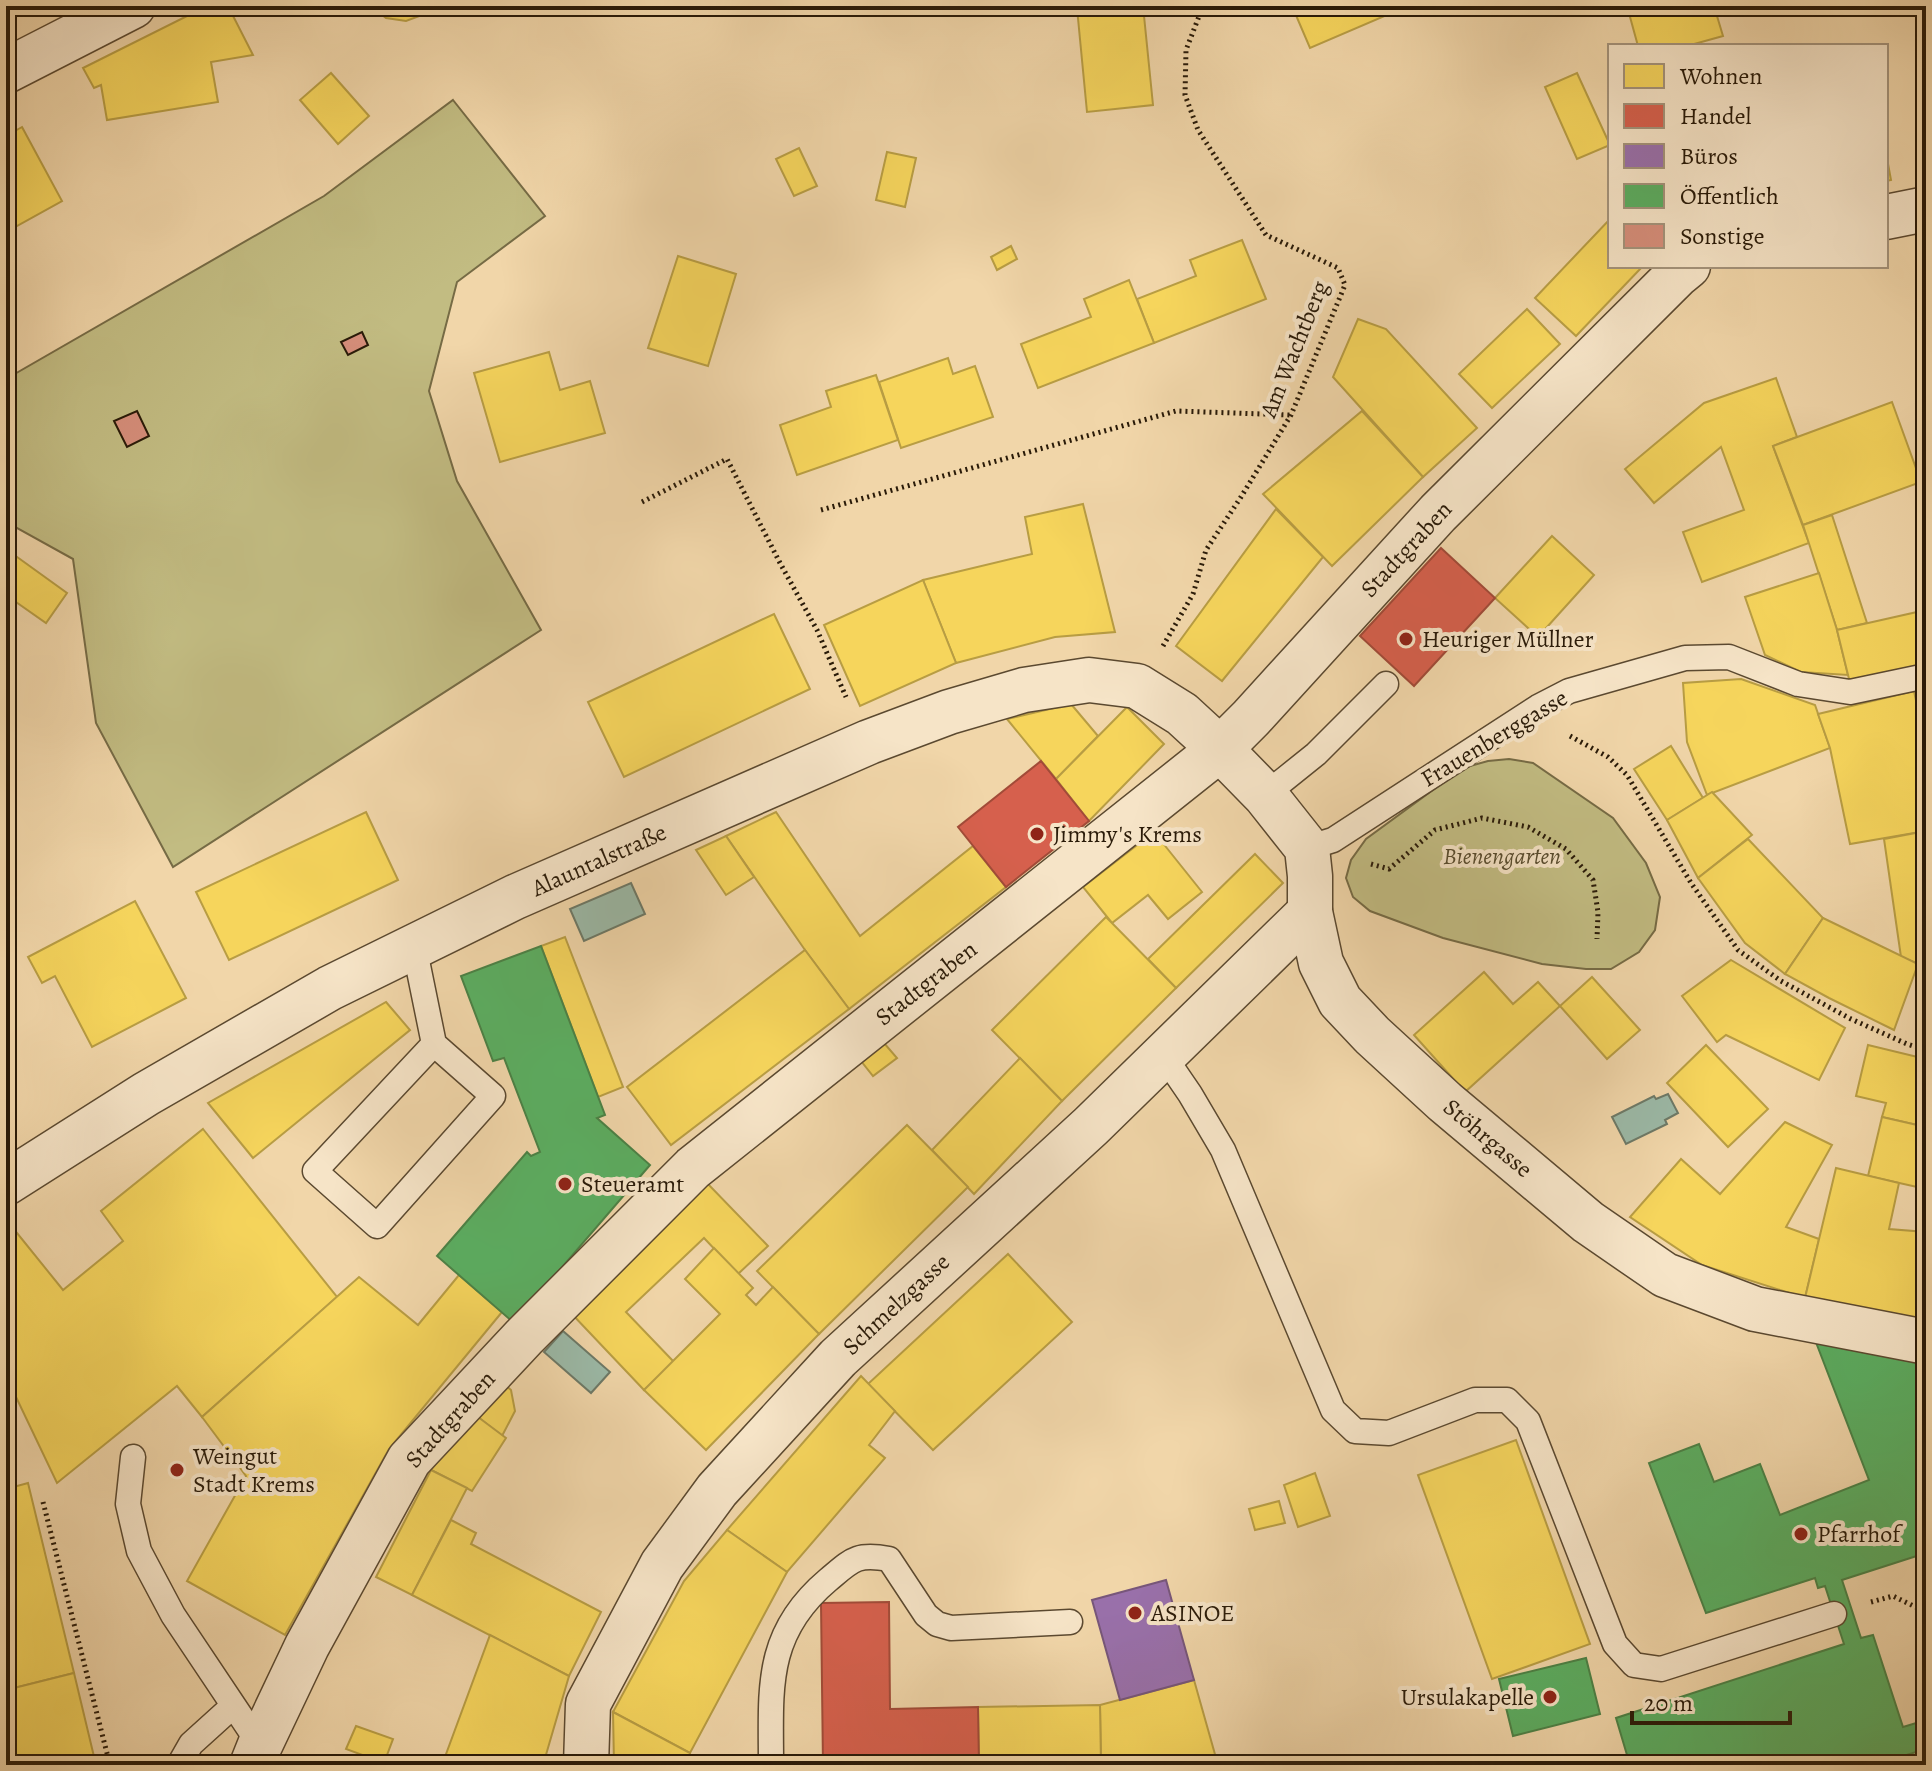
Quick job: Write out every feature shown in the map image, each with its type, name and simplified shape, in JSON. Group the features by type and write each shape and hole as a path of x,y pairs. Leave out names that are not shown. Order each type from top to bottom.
{"street":[{"path":"6,71 133,6"},
{"path":"1888,217 1926,209"},
{"name":"Stadtgraben","path":"256,1755 307,1646 409,1460 524,1337 693,1168 1220,749 1438,513 1686,268"},
{"name":"Alauntalstraße","path":"8,1177 330,988 414,946 596,861 869,742 949,712 1024,690 1089,680 1137,686 1182,714 1220,749"},
{"path":"1220,749 1265,795 1307,848"},
{"name":"Stöhrgasse","path":"1307,848 1310,912 1321,963 1340,1001 1445,1102 1588,1222 1665,1275 1755,1309 1926,1342"},
{"name":"Schmelzgasse","path":"586,1765 588,1704 662,1565 717,1490 838,1358 1091,1126 1310,912"}],"lane":[{"name":"Frauenberggasse","path":"1307,848 1333,840 1538,707 1569,691 1685,658 1729,657 1798,684 1850,692 1926,676"},
{"path":"1265,795 1316,754 1386,684"},
{"path":"414,946 434,1044 493,1096 377,1226 315,1171 434,1044"},
{"path":"1164,1056 1223,1150 1333,1410 1355,1431 1389,1433 1475,1400 1507,1400 1528,1421 1615,1644 1634,1665 1661,1669 1834,1614"},
{"path":"133,1457 128,1504 139,1551 173,1615 233,1706 256,1755"},
{"path":"771,1765 771,1686 778,1650 792,1618 811,1594 851,1561 870,1556 889,1559 926,1615 937,1624 951,1628 1070,1622"},
{"path":"179,1765 191,1744 233,1706"}],"path":[{"name":"Am Wachtberg","path":"1161,650 1193,594 1206,550 1291,415 1345,285 1338,268 1266,235 1198,130 1185,95 1186,50 1203,6"},
{"path":"821,510 1176,411 1291,415"},
{"path":"642,502 727,459 817,630 850,704"},
{"path":"1538,707 1554,727 1608,757 1627,775 1691,883 1738,950 1781,981 1851,1019 1926,1050"},
{"path":"1364,863 1389,869 1435,830 1482,818 1528,827 1566,849 1593,880 1598,912 1597,939"},
{"path":"43,1502 110,1765"},
{"path":"1865,1604 1893,1596 1926,1612"}],"green space":[{"path":"453,100 545,216 457,282 429,391 457,481 541,630 173,867 96,723 73,559 6,522 6,379 324,196"},
{"name":"Bienengarten","path":"1509,759 1533,763 1613,818 1646,863 1660,897 1655,930 1639,952 1611,969 1542,964 1443,938 1370,911 1353,897 1346,878 1351,860 1366,839 1463,768"}],"shaded area":[{"path":"631,883 645,914 584,941 570,909"},
{"path":"1668,1094 1678,1113 1665,1120 1667,1124 1626,1144 1612,1117 1654,1096 1656,1099"},
{"path":"563,1331 610,1372 591,1393 544,1352"}],"building: Wohnen":[{"path":"207,6 228,6 253,55 211,62 218,102 107,120 101,85 94,88 83,68"},
{"path":"371,6 433,6 425,14 406,21 386,18"},
{"path":"1064,6 1143,6 1153,105 1087,112 1077,8 1065,9"},
{"path":"1292,6 1400,6 1401,9 1310,48"},
{"path":"1627,6 1714,6 1723,36 1694,44 1637,44"},
{"path":"331,73 369,116 338,144 300,100"},
{"path":"1577,73 1608,146 1577,159 1545,87"},
{"path":"22,127 62,201 6,232 6,136"},
{"path":"799,148 817,186 794,196 776,159"},
{"path":"887,152 916,158 905,207 876,200"},
{"path":"1608,221 1608,268 1641,268 1576,336 1535,298"},
{"path":"1242,240 1266,299 1154,343 1137,299 1196,276 1190,260"},
{"path":"1011,246 1017,259 997,270 991,257"},
{"path":"678,256 736,274 708,366 648,348"},
{"path":"1129,280 1154,343 1038,388 1021,344 1091,317 1084,299"},
{"path":"1527,309 1560,344 1492,408 1459,374"},
{"path":"1358,319 1386,329 1477,428 1423,477 1333,377"},
{"path":"549,352 560,390 590,381 605,433 500,462 474,373"},
{"path":"948,358 953,374 975,366 993,417 901,448 879,382"},
{"path":"876,375 898,440 797,475 780,425 831,407 826,391"},
{"path":"1776,378 1797,437 1773,446 1809,543 1702,582 1683,532 1744,510 1721,447 1654,503 1625,469 1704,403"},
{"path":"1892,402 1921,482 1803,525 1773,446"},
{"path":"1362,411 1423,477 1332,566 1263,494"},
{"path":"1083,504 1115,632 1055,637 956,663 923,580 1032,554 1025,517"},
{"path":"1276,509 1323,557 1222,681 1176,646"},
{"path":"1832,515 1867,623 1837,630 1803,525"},
{"path":"1552,536 1594,575 1538,637 1495,598"},
{"path":"6,549 67,593 46,623 6,595"},
{"path":"1819,573 1848,675 1801,672 1765,655 1745,597"},
{"path":"923,580 956,663 860,706 824,625"},
{"path":"1917,612 1926,666 1850,683 1837,630"},
{"path":"774,614 810,689 624,777 588,702"},
{"path":"1741,679 1815,705 1830,748 1707,795 1687,742 1683,683"},
{"path":"1914,691 1926,748 1926,831 1850,844 1830,748 1818,714"},
{"path":"1071,704 1098,736 1056,779 1007,719"},
{"path":"1127,707 1164,744 1089,821 1056,779"},
{"path":"1671,746 1703,798 1667,820 1634,769"},
{"path":"1712,792 1752,835 1698,878 1667,820"},
{"path":"366,812 398,880 229,960 196,892"},
{"path":"776,812 860,936 973,846 1006,887 849,1009 726,836"},
{"path":"1926,831 1926,964 1918,964 1901,957 1884,839"},
{"path":"1154,832 1202,892 1168,919 1148,895 1112,923 1083,887"},
{"path":"726,836 754,877 726,895 696,850"},
{"path":"1748,839 1823,918 1785,974 1745,943 1698,878"},
{"path":"1255,854 1283,883 1176,988 1148,959"},
{"path":"135,901 186,998 92,1047 55,976 42,983 28,957"},
{"path":"1106,917 1176,988 1062,1101 992,1030"},
{"path":"1823,918 1918,964 1894,1030 1785,974"},
{"path":"565,937 623,1087 598,1097 541,946"},
{"path":"805,950 849,1009 671,1145 627,1087"},
{"path":"1731,960 1845,1028 1819,1080 1726,1035 1717,1042 1682,996"},
{"path":"1484,972 1513,1004 1538,982 1560,1006 1465,1092 1414,1035"},
{"path":"1592,977 1640,1030 1607,1059 1560,1006"},
{"path":"386,1002 410,1030 253,1158 208,1103"},
{"path":"884,1043 897,1058 873,1076 861,1061"},
{"path":"1706,1045 1768,1109 1728,1147 1667,1083"},
{"path":"1868,1045 1926,1059 1926,1127 1882,1117 1886,1103 1856,1096"},
{"path":"1020,1058 1062,1101 974,1194 932,1150"},
{"path":"1882,1117 1926,1127 1926,1189 1868,1176"},
{"path":"1785,1122 1832,1145 1786,1227 1819,1239 1805,1298 1702,1265 1630,1217 1681,1159 1720,1194"},
{"path":"907,1125 968,1187 819,1334 757,1271"},
{"path":"203,1129 337,1297 202,1417 177,1386 57,1483 6,1376 6,1234 13,1228 63,1290 123,1241 101,1211"},
{"path":"1836,1168 1899,1183 1889,1229 1926,1232 1926,1323 1805,1298"},
{"path":"707,1183 768,1246 738,1274 704,1238 626,1312 674,1362 644,1390 570,1312"},
{"path":"714,1248 753,1288 746,1295 756,1305 773,1287 819,1334 706,1450 644,1390 720,1314 685,1279"},
{"path":"1008,1254 1072,1322 933,1450 868,1384"},
{"path":"459,1275 502,1312 389,1449 285,1635 187,1581 246,1476 202,1417 359,1277 418,1325"},
{"path":"861,1376 895,1411 869,1445 885,1458 787,1572 727,1530"},
{"path":"503,1383 511,1390 515,1411 502,1436 474,1414"},
{"path":"474,1414 506,1438 472,1491 431,1470"},
{"path":"1516,1440 1590,1644 1492,1679 1418,1475"},
{"path":"431,1470 467,1488 412,1595 376,1577"},
{"path":"1315,1473 1330,1516 1298,1527 1284,1485"},
{"path":"28,1483 74,1673 6,1690 6,1489"},
{"path":"1279,1501 1285,1523 1255,1530 1249,1509"},
{"path":"451,1520 476,1533 471,1544 601,1612 569,1676 412,1595"},
{"path":"727,1530 787,1572 690,1753 613,1712 684,1581"},
{"path":"490,1635 569,1676 543,1765 442,1765"},
{"path":"74,1673 96,1765 6,1765 6,1690"},
{"path":"1194,1680 1218,1765 1101,1765 1100,1705"},
{"path":"1100,1705 1101,1765 979,1765 978,1707"},
{"path":"613,1712 690,1753 690,1765 614,1765"},
{"path":"356,1726 393,1739 384,1763 346,1749"}],"building: Handel":[{"path":"1441,548 1495,598 1414,686 1360,636"},
{"path":"1041,761 1089,821 1006,887 958,827"},
{"path":"889,1602 890,1709 978,1707 979,1765 823,1765 821,1603"}],"building: Büros":[{"path":"1166,1580 1194,1680 1120,1700 1092,1600"}],"building: Öffentlich":[{"path":"541,946 605,1115 597,1118 650,1165 514,1323 437,1256 527,1152 531,1156 540,1152 504,1058 493,1061 461,976"},
{"name":"Pfarrhof","path":"1812,1332 1926,1359 1926,1553 1842,1580 1861,1638 1873,1635 1903,1727 1926,1720 1926,1749 1874,1765 1630,1765 1616,1718 1844,1644 1825,1586 1818,1588 1815,1578 1706,1613 1649,1463 1699,1444 1714,1482 1760,1464 1780,1515 1869,1480"},
{"name":"Ursulakapelle","path":"1586,1658 1600,1714 1513,1736 1499,1679"}],"building: Sonstige":[{"path":"362,332 368,345 348,355 341,342"},
{"path":"137,411 149,436 127,447 114,421"}],"place":[{"name":"Heuriger Müllner","path":"1406,639"},
{"name":"Jimmy's Krems","path":"1037,834"},
{"name":"Steueramt","path":"565,1184"},
{"name":"Weingut Stadt Krems","path":"177,1470"},
{"name":"Pfarrhof","path":"1801,1534"},
{"name":"ASINOE","path":"1135,1613"},
{"name":"Ursulakapelle","path":"1550,1697"}]}
